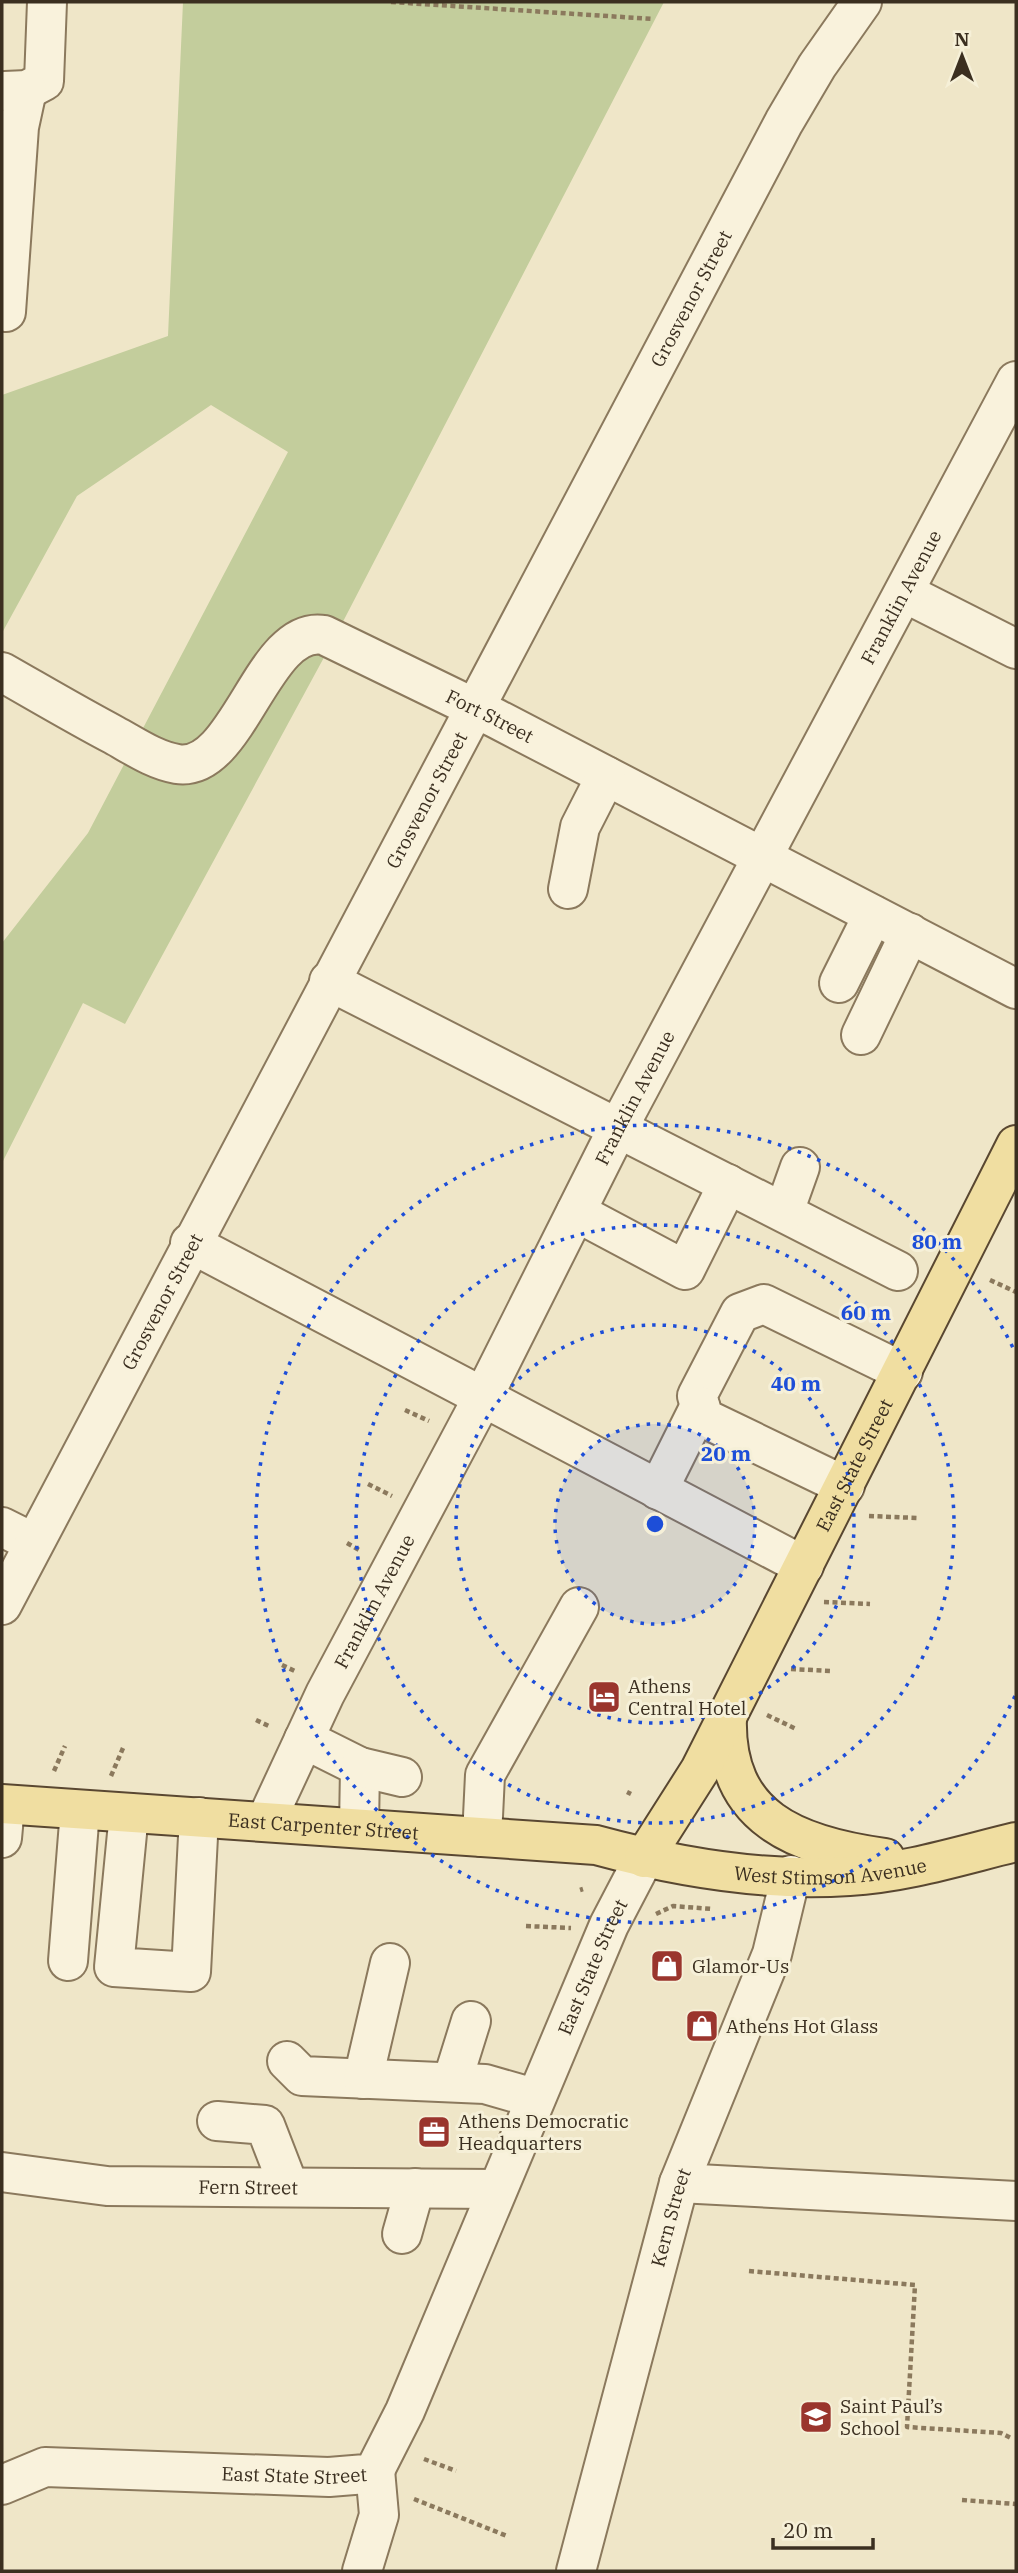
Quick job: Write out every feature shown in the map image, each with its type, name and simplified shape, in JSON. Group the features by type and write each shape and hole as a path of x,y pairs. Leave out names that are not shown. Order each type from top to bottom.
{"main road":[{"name":"East State Street","path":"644,1858 700,1770 1016,1145"},
{"path":"727,1716 726,1739 733,1771 752,1805 765,1818 793,1834 831,1849 928,1864"},
{"name":"East Carpenter Street","path":"3,1816 80,1810 266,1821 596,1845 644,1858"},
{"name":"West Stimson Avenue","path":"644,1858 718,1870 848,1876 928,1864 1016,1842"}],"street":[{"path":"6,312 19,127 14,91 44,81 47,2"},
{"name":"Grosvenor Street","path":"2,1605 18,1535 190,1243 329,981 374,903 784,122 817,65 862,2"},
{"name":"Franklin Avenue","path":"266,1821 304,1739 482,1399 618,1128 1016,382"},
{"path":"905,593 1016,649"},
{"name":"Fort Street","path":"2,672 158,759 178,764 200,762 215,751 254,692 296,639 314,633 357,649 1016,989"},
{"path":"568,889 580,827 606,776"},
{"path":"839,983 873,915"},
{"path":"861,1035 910,933"},
{"path":"329,981 898,1271"},
{"path":"784,1212 800,1167"},
{"path":"576,1212 685,1270 728,1184"},
{"path":"190,1243 482,1399 804,1566"},
{"path":"845,1486 704,1418 697,1396 740,1313 764,1304 903,1372"},
{"path":"658,1490 700,1406"},
{"path":"482,1837 485,1775 579,1607"},
{"path":"304,1739 360,1767 402,1777"},
{"path":"359,1828 360,1767"},
{"path":"68,1961 80,1810"},
{"path":"129,1813 114,1967 191,1972 199,1817"},
{"name":"East State Street","path":"2,2485 45,2467 329,2477 366,2474 375,2470 405,2411 609,1924 644,1858"},
{"name":"Kern Street","path":"576,2571 679,2183 772,1954 791,1875"},
{"path":"363,2079 390,1963"},
{"path":"452,2082 471,2021"},
{"path":"287,2061 302,2076 485,2084 534,2098"},
{"path":"217,2122 265,2125 289,2187"},
{"name":"Fern Street","path":"2,2172 107,2186 496,2189"},
{"path":"679,2183 1016,2201"},
{"path":"402,2234 415,2188"},
{"path":"362,2571 379,2515 375,2470"}],"path":[{"path":"391,2 653,19"},
{"path":"990,1280 1016,1292"},
{"path":"405,1410 436,1424"},
{"path":"869,1516 918,1518"},
{"path":"824,1602 870,1604"},
{"path":"790,1668 831,1671"},
{"path":"766,1715 796,1729"},
{"path":"50,1781 65,1746"},
{"path":"111,1774 123,1748"},
{"path":"649,1921 668,1905 723,1909"},
{"path":"526,1926 572,1928"},
{"path":"749,2271 915,2285 907,2427 1001,2433 1011,2438"},
{"path":"424,2459 456,2471"},
{"path":"410,2498 507,2536"},
{"path":"962,2500 1016,2504"}],"green space":[{"path":"183,2 664,2 334,639 125,1024 83,1003 2,1163 2,943 88,833 288,452 211,405 77,496 2,633 2,395 168,336"}],"place":[{"name":"Athens Central Hotel","path":"604,1697"},
{"name":"Glamor-Us","path":"667,1966"},
{"name":"Athens Hot Glass","path":"702,2026"},
{"name":"Athens Democratic Headquarters","path":"434,2132"},
{"name":"Saint Paul’s School","path":"816,2417"}]}
